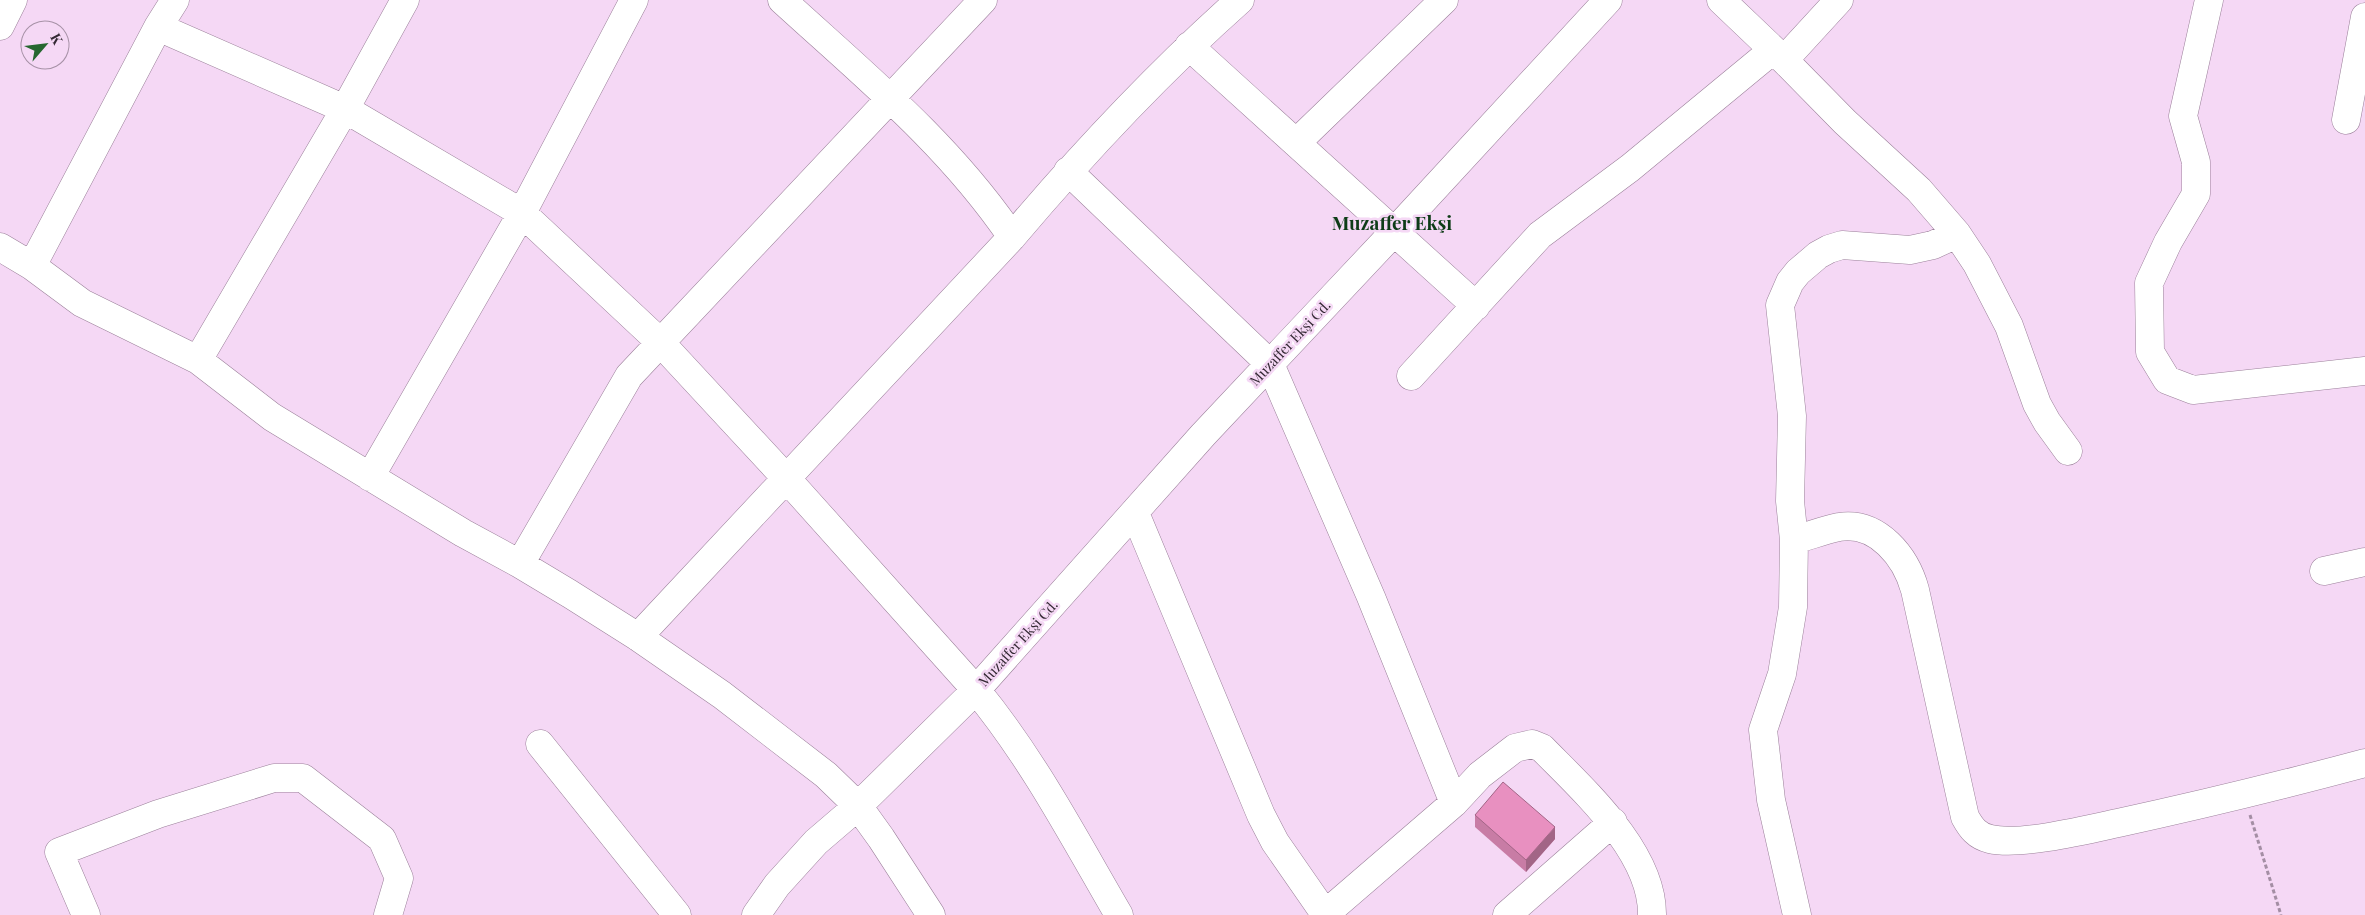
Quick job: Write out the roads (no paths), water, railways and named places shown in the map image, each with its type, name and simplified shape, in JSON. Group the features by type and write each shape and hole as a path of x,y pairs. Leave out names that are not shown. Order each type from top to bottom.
{"street":[{"path":"0,26 13,0"},
{"path":"32,266 158,27 175,0"},
{"path":"198,360 345,110 405,0"},
{"path":"370,477 522,213 634,0"},
{"path":"782,0 889,98 952,159 1012,237"},
{"path":"638,637 1012,237 1068,170 1189,46 1240,0"},
{"path":"1296,143 1444,0"},
{"name":"Muzaffer Ekşi Cd.","path":"756,915 796,863 816,842 858,806 976,690 1135,513 1202,435 1394,232 1608,0"},
{"path":"1721,0 1845,122 1919,190 1957,234 1989,285 2009,326 2037,404 2047,422 2068,451"},
{"path":"1410,376 1540,236 1779,55 1839,0"},
{"path":"2209,0 2183,116 2196,162 2196,194 2168,242 2149,283 2150,352 2167,380 2193,390 2365,371"},
{"path":"520,564 629,376 978,2"},
{"path":"2346,120 2365,17"},
{"path":"158,27 345,110 522,213 660,342 786,478 976,690 1006,726 1030,762 1119,915"},
{"path":"1189,46 1476,306"},
{"path":"1068,170 1270,364 1370,597 1454,803"},
{"path":"1797,915 1771,800 1763,730 1782,674 1793,607 1794,540 1790,501 1792,416 1780,305 1784,293 1798,272 1812,258 1829,249 1842,245 1910,250 1933,245 1957,234"},
{"path":"0,247 32,266 82,303 198,360 272,417 463,533 520,564 638,637 722,696 826,774 858,806 931,915"},
{"path":"1135,513 1261,815 1275,842 1324,915 1454,803 1480,775 1515,748 1532,744 1542,748 1612,822 1644,875 1652,915"},
{"path":"1794,540 1840,527 1863,530 1886,542 1904,562 1911,575 1966,817 1970,826 1983,836 1992,839 2029,839 2088,829 2243,796 2365,763"},
{"path":"2324,571 2365,562"},
{"path":"540,744 678,915"},
{"path":"86,915 60,852 158,814 274,778 303,778 382,839 399,878 388,915"},
{"path":"1507,915 1612,822"}],"district":[{"name":"Muzaffer Ekşi","path":"1392,223"}]}
